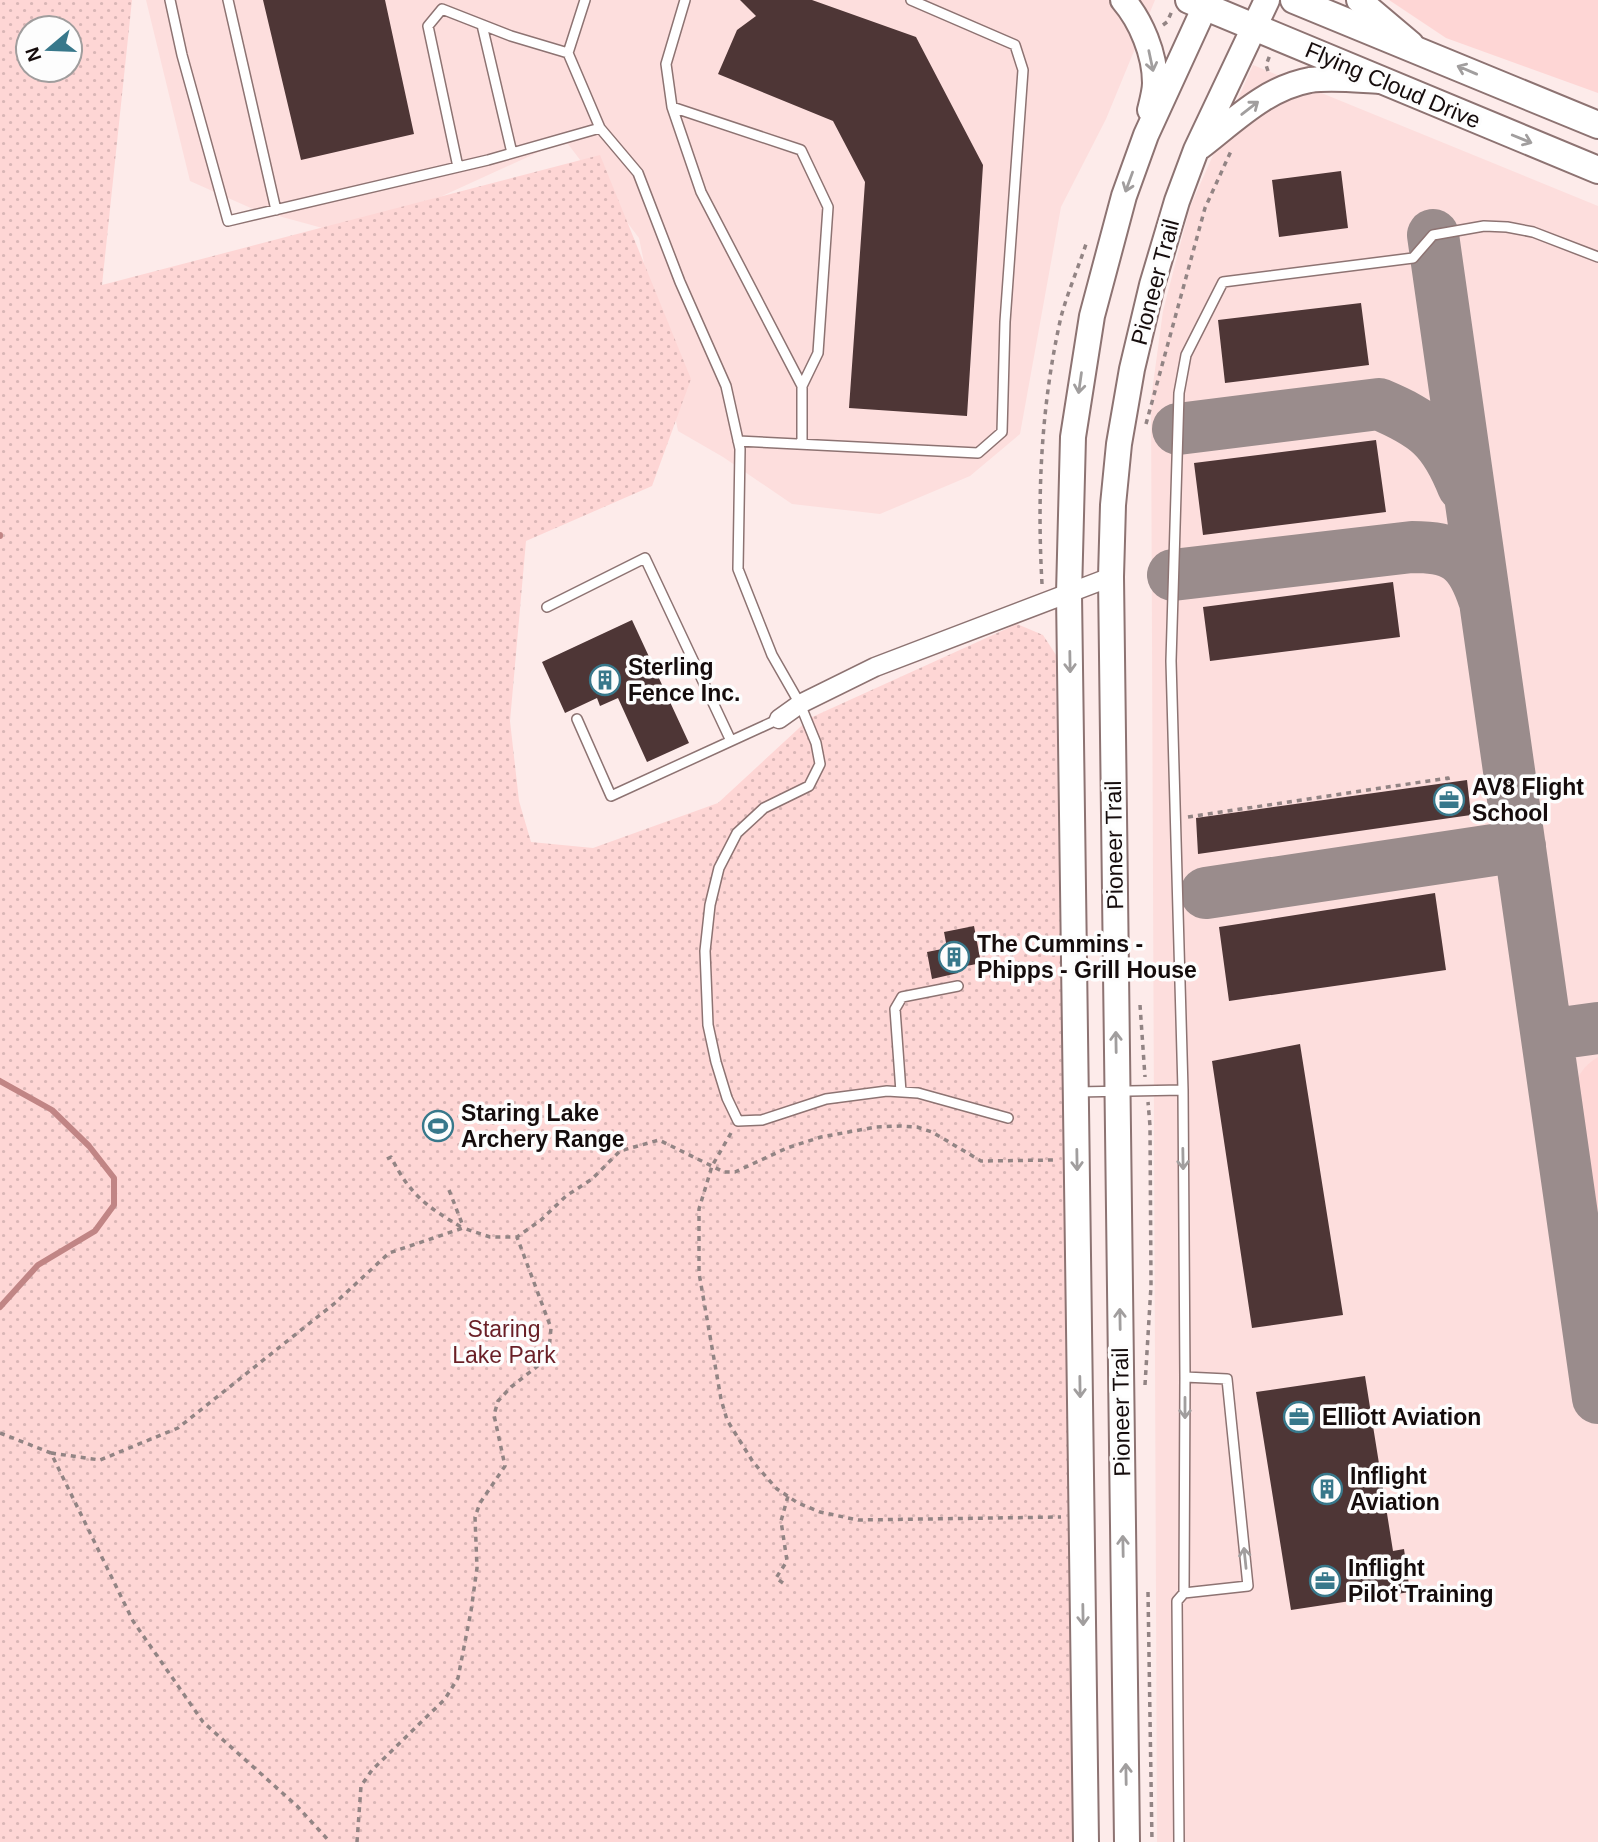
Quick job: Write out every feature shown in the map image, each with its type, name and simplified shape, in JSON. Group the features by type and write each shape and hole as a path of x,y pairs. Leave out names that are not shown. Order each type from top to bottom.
{"main road":[{"path":"1123,0 1139,24 1152,64 1155,83 1146,135"},
{"name":"Pioneer Trail","path":"1127,1842 1111,577 1114,505 1119,444 1132,369 1152,285 1177,201 1196,150 1267,0"},
{"name":"Flying Cloud Drive","path":"1294,0 1598,125"},
{"path":"1359,0 1417,49"},
{"name":"Pioneer Trail","path":"1086,1842 1069,594 1073,437 1092,316 1124,196 1200,2"},
{"name":"Flying Cloud Drive","path":"1200,2 1380,81 1598,170"},
{"path":"1196,150 1252,105 1290,85 1312,80 1380,81"}],"street":[{"path":"779,719 800,704 875,667 1111,577"}],"lane":[{"path":"170,0 182,55 228,221 457,167 600,128"},
{"path":"228,0 276,210"},
{"path":"585,0 568,52 600,128 638,173 680,282 726,386 740,449 738,569 772,655 800,704 816,743 820,764 809,786 764,808 737,832 719,868 710,905 705,951 708,1025 727,1098 738,1121 762,1120 826,1099 887,1091 918,1093 1008,1118"},
{"path":"685,0 666,64 672,107 701,192 802,386"},
{"path":"738,441 978,453 1002,432 1005,322 1023,71 1015,46 911,0"},
{"path":"457,167 428,26 442,9 511,36 568,52"},
{"path":"482,25 512,153"},
{"path":"672,107 802,150 828,207 818,353 802,386 802,444"},
{"path":"1179,1842 1177,1601 1184,1593 1185,1377 1183,1090 1171,661 1179,393 1186,355 1223,282 1413,258 1433,236 1484,226 1533,232 1598,257"},
{"path":"547,607 645,558 732,741"},
{"path":"577,719 611,796 779,719"},
{"path":"901,1092 895,1009 902,997 958,986"},
{"path":"1076,1091 1183,1090"},
{"path":"1184,1593 1248,1586 1227,1379 1185,1377"}],"path":[{"path":"1235,69 1252,77 1268,72"},
{"path":"1175,818 1448,778 1449,783"},
{"path":"738,1121 712,1166 699,1209 697,1239 699,1273 721,1399 727,1420 753,1462 777,1489 788,1496 820,1513 858,1520 1060,1517"},
{"path":"387,1159 391,1157 400,1175 418,1199 463,1228 490,1237 517,1237 541,1220 566,1196 592,1179 620,1151 659,1140 724,1172 735,1172 787,1148 821,1137 876,1127 900,1126 917,1127 932,1132 981,1161 1056,1160"},
{"path":"449,1190 463,1228"},
{"path":"0,1433 51,1453 100,1460 178,1428 335,1303 389,1253 463,1228"},
{"path":"357,1842 361,1786 372,1770 445,1699 458,1678 477,1568 475,1517 480,1503 505,1466 494,1415 498,1401 539,1365 549,1350 551,1328 517,1237"},
{"path":"51,1453 133,1621 203,1722 297,1806 330,1842"},
{"path":"783,1583 776,1578 787,1561 781,1521 788,1496"}],"shaded area":[{"path":"146,0 1155,0 1106,119 1061,207 1020,434 970,476 880,514 792,504 723,457 678,431 639,238 565,140 440,197 337,232 253,209 190,181"},
{"path":"1253,65 1598,206 1598,1842 1157,1842 1151,399 1163,311 1190,207"}],"green space":[{"name":"Staring Lake Park","path":"0,0 132,0 102,285 600,155 691,379 652,486 526,541 510,721 519,801 531,842 593,848 718,803 810,718 1017,624 1043,635 1056,655 1073,1842 0,1842"},
{"path":"1389,0 1598,0 1598,93 1446,38"},
{"path":"1598,1057 1598,1251 1592,1237 1572,1095 1581,1073"}],"building":[{"path":"263,0 385,0 414,134 301,160"},
{"path":"740,0 812,0 916,37 983,165 967,416 849,408 865,182 833,121 718,74 737,30 756,16"},
{"path":"1341,171 1348,228 1279,237 1272,180"},
{"path":"1361,303 1369,365 1225,383 1218,320"},
{"path":"1376,440 1386,512 1203,535 1194,463"},
{"path":"1393,582 1400,637 1210,661 1203,607"},
{"name":"Sterling Fence Inc.","path":"632,620 689,743 647,762 618,698 600,706 597,698 565,713 542,662"},
{"path":"1467,780 1471,815 1198,854 1196,818"},
{"path":"1435,893 1446,970 1229,1001 1219,927"},
{"name":"The Cummins - Phipps - Grill House","path":"974,926 981,963 957,968 958,973 932,979 927,952 947,948 944,932"},
{"path":"1300,1044 1343,1315 1252,1328 1212,1061"},
{"name":"Inflight Aviation","path":"1365,1376 1393,1551 1404,1549 1410,1592 1291,1610 1256,1392"}],"waterway":[{"path":"0,1081 52,1110 89,1146 114,1178 114,1205 95,1231 38,1265 0,1307"}],"taxiway":[{"path":"1433,235 1598,1398"},
{"path":"1178,429 1379,404 1409,418 1432,435 1448,456 1463,486"},
{"path":"1173,575 1412,547 1427,548 1450,552 1459,557 1473,573 1484,599"},
{"path":"1206,893 1520,846"},
{"path":"1547,1035 1598,1028"}],"place":[{"name":"Sterling Fence Inc.","path":"605,680"},
{"name":"AV8 Flight School","path":"1449,800"},
{"name":"The Cummins - Phipps - Grill House","path":"954,957"},
{"name":"Staring Lake Archery Range","path":"438,1126"},
{"name":"Elliott Aviation","path":"1299,1417"},
{"name":"Inflight Aviation","path":"1327,1489"},
{"name":"Inflight Pilot Training","path":"1325,1581"}]}
